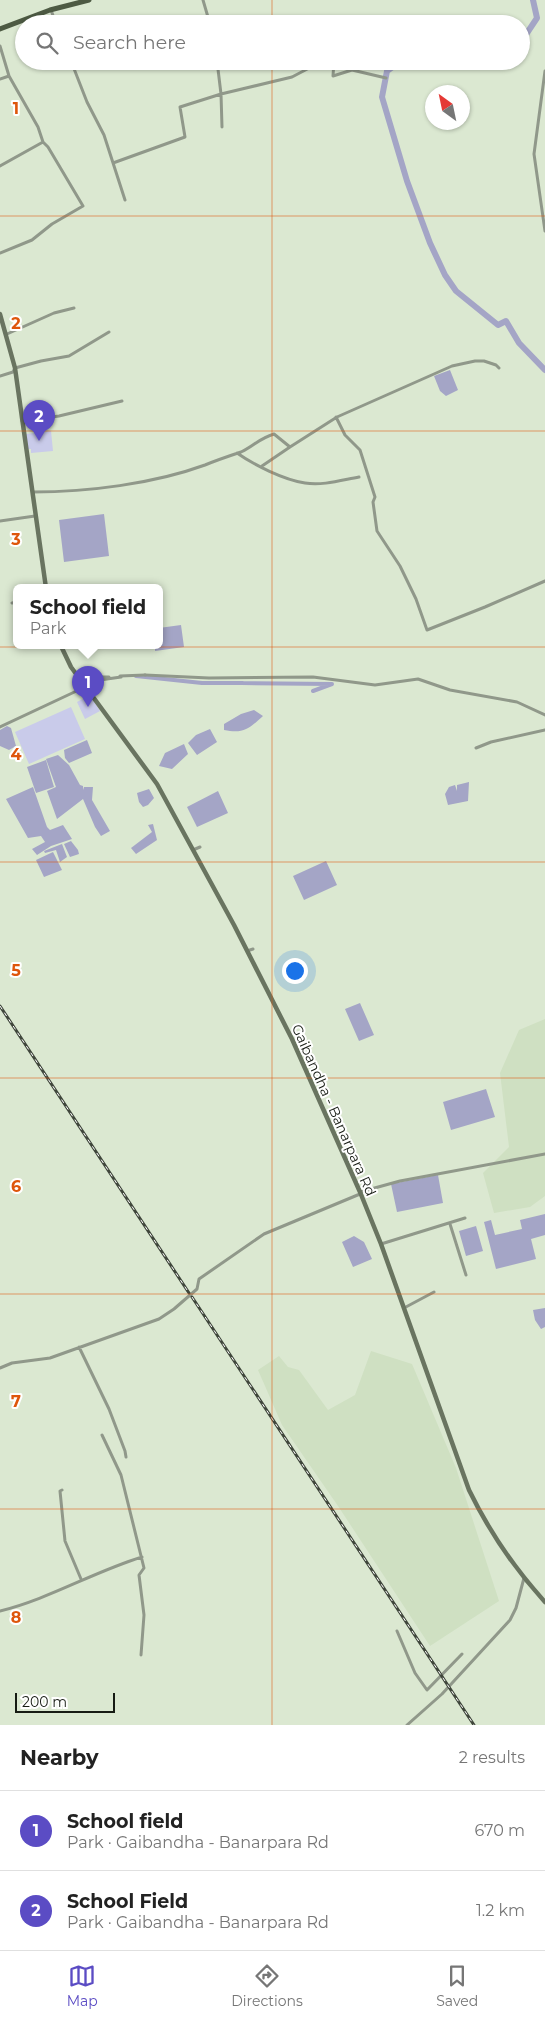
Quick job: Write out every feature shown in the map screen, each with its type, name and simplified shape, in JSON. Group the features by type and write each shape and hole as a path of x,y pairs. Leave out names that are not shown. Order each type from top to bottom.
{"main road":[{"path":"37,15 89,0"},
{"path":"0,29 15,23"},
{"path":"0,314 15,368 45,584"},
{"name":"Gaibandha - Banarpara Rd","path":"62,649 71,667 156,784 250,950 292,1039 381,1244 469,1490 486,1523 524,1578 545,1602"}],"street":[{"path":"203,0 207,15"},
{"path":"50,10 52,15"},
{"path":"0,46 9,76 38,127 43,142 48,147 83,206 52,224 32,240 0,253"},
{"path":"75,70 87,102 104,135 125,200"},
{"path":"218,70 222,128"},
{"path":"113,163 185,136 180,107 221,94 292,77 305,70"},
{"path":"333,70 333,76 352,70 386,78"},
{"path":"545,72 534,144 545,231"},
{"path":"0,79 9,76"},
{"path":"0,166 43,142"},
{"path":"6,334 54,313 74,308"},
{"path":"0,376 13,372 15,368 69,356 110,332"},
{"path":"262,466 336,418 452,366 484,361 496,364 499,368"},
{"path":"22,421 59,416 122,401"},
{"path":"336,418 345,435 360,450 376,497 373,502 377,531 400,566 416,599 427,630 545,581"},
{"path":"32,492 70,490 137,482 204,465 237,453 261,438 274,434 290,447"},
{"path":"237,453 253,464 262,466 265,470 305,484 330,483 359,477"},
{"path":"0,521 35,516"},
{"path":"85,687 100,677 120,676 209,678 313,677 375,685 418,679 450,690 517,702 545,714"},
{"path":"0,727 100,680 132,676"},
{"path":"476,748 491,742 545,730"},
{"path":"193,850 200,847"},
{"path":"0,1368 12,1364 50,1358 159,1319 174,1310 197,1289 199,1279 264,1234 360,1193 400,1181 545,1154"},
{"path":"381,1244 465,1218"},
{"path":"450,1224 466,1274"},
{"path":"404,1308 434,1292"},
{"path":"79,1347 109,1409 126,1458"},
{"path":"102,1435 121,1475 144,1568 138,1575 144,1615 141,1655"},
{"path":"62,1490 60,1491 65,1541 81,1579"},
{"path":"0,1611 40,1598 81,1579 142,1557"},
{"path":"407,1725 442,1694 510,1620 516,1608 524,1578"},
{"path":"397,1631 415,1672 428,1690 462,1654"}],"shaded area":[{"path":"450,370 458,390 446,396 440,391 434,376"},
{"path":"51,431 53,451 31,453 31,449 28,449 26,434"},
{"path":"104,514 109,556 64,562 59,520"},
{"path":"181,625 184,647 155,651 155,649 163,649 163,627"},
{"path":"90,695 100,711 85,719 77,702"},
{"path":"71,707 85,739 29,764 15,732"},
{"path":"254,710 263,716 250,727 241,731 224,730 224,724 241,714"},
{"path":"7,726 11,728 16,746 9,750 0,746 0,730"},
{"path":"210,729 217,742 197,755 188,743 196,735"},
{"path":"87,740 92,753 69,763 65,758 64,750"},
{"path":"184,744 188,754 172,769 159,766 165,753"},
{"path":"58,755 69,765 80,785 83,786 83,790 84,787 93,787 92,800 110,831 101,836 83,799 57,819 47,791 56,787 46,759"},
{"path":"46,760 54,787 36,793 27,767"},
{"path":"469,782 468,801 448,805 445,794 449,787 455,785 457,791 457,785"},
{"path":"33,787 47,827 50,830 63,825 72,839 51,846 37,855 32,849 45,842 41,836 28,838 6,799"},
{"path":"149,789 154,798 148,805 143,807 139,802 137,793"},
{"path":"218,791 228,813 197,827 187,807"},
{"path":"153,824 157,840 136,854 131,848 152,832 148,825"},
{"path":"71,841 79,854 70,857 64,844"},
{"path":"62,844 67,857 60,862 56,850 45,853 44,851"},
{"path":"53,852 62,870 44,877 36,860"},
{"path":"326,861 337,885 304,900 293,876"},
{"path":"360,1003 374,1035 359,1041 345,1009"},
{"path":"545,1019 545,1196 530,1207 494,1213 483,1173 509,1147 500,1073 519,1030"},
{"path":"486,1089 495,1117 451,1130 443,1102"},
{"path":"438,1175 443,1203 397,1212 391,1184"},
{"path":"545,1214 545,1235 531,1239 536,1259 496,1269 484,1222 491,1220 495,1235 522,1229 520,1220"},
{"path":"476,1226 483,1251 466,1256 459,1231"},
{"path":"354,1236 364,1242 372,1259 353,1267 342,1242"},
{"path":"545,1308 545,1327 541,1329 535,1320 533,1310"},
{"path":"371,1351 412,1364 456,1468 499,1601 430,1646 282,1425 258,1370 279,1356 288,1367 299,1370 328,1410 355,1395"}],"waterway":[{"path":"530,28 537,18 533,0"},
{"path":"388,70 382,97 407,181 430,243 445,275 456,291 498,325 506,321 519,343 545,370"},
{"path":"136,676 202,683 243,683"},
{"path":"242,683 332,684 313,691"}],"railway":[{"path":"0,1006 189,1293"},
{"path":"192,1297 474,1725"}],"place":[{"name":"School Field","path":"39,441"},
{"name":"School field","path":"88,707"}]}
